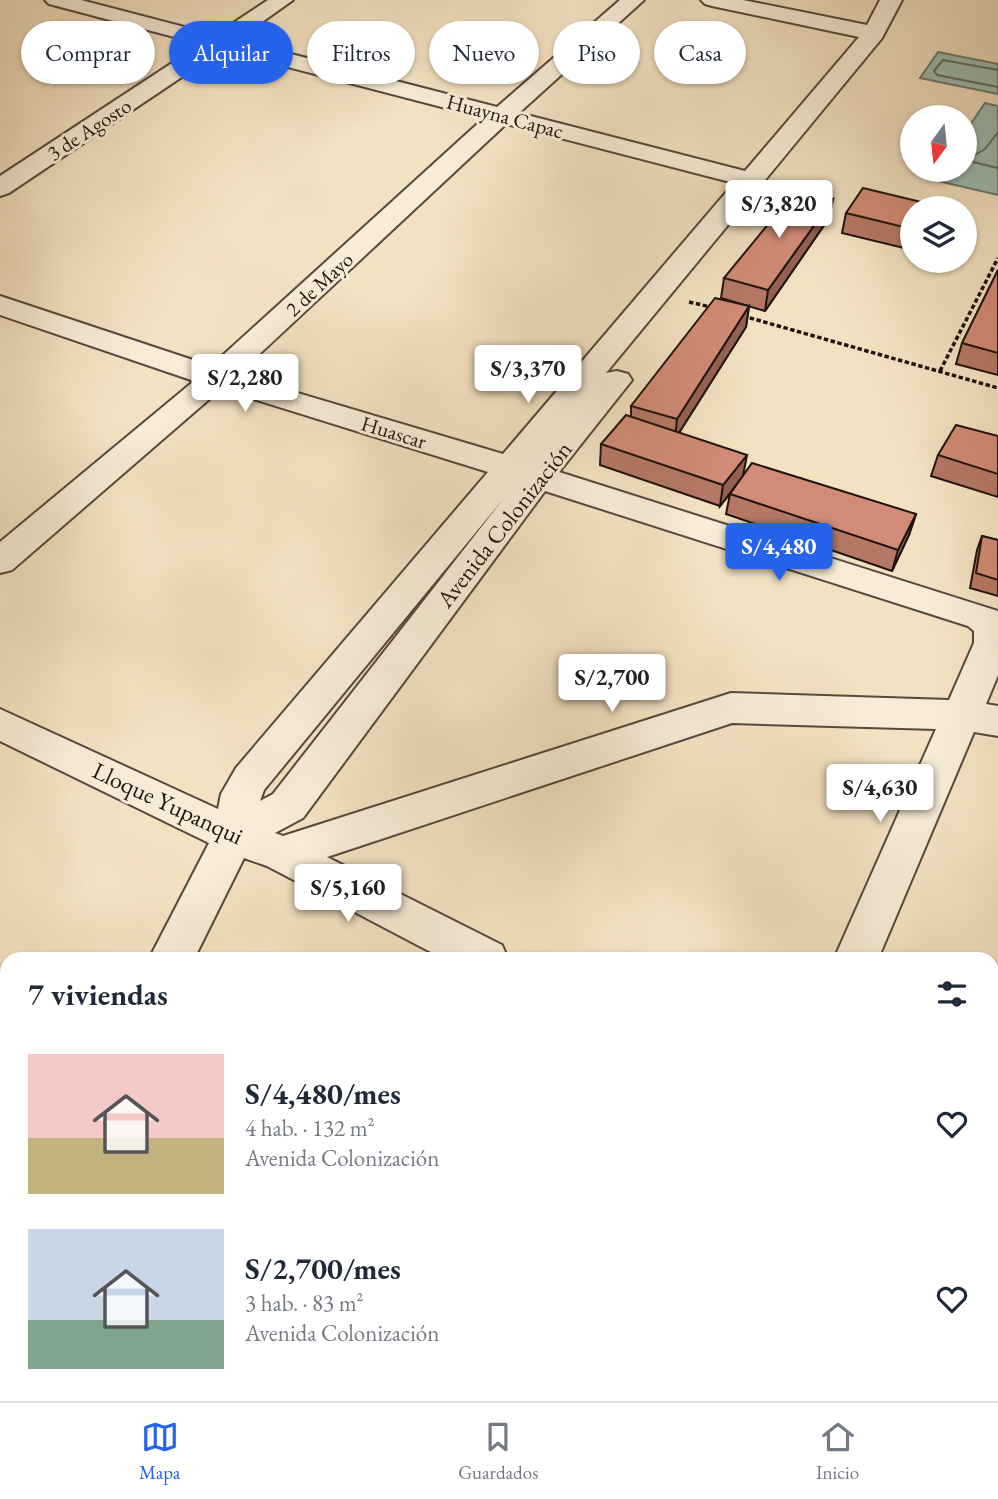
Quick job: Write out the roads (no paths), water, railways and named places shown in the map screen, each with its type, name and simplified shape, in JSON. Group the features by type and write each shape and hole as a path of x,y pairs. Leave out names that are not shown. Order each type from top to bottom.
{"street":[{"name":"Huayna Capac","path":"56,0 169,29"},
{"name":"3 de Agosto","path":"252,21 282,0"},
{"name":"2 de Mayo","path":"0,561 216,378 502,115 633,0"},
{"path":"712,0 874,33"},
{"name":"Avenida Colonización","path":"234,836 288,806 524,472 658,294 874,33 891,0"},
{"name":"Avenida Colonización","path":"176,952 234,836 241,794 250,779 524,472 682,301 899,36 916,0"},
{"name":"Huayna Capac","path":"293,61 751,180"},
{"name":"3 de Agosto","path":"0,188 169,76"},
{"name":"Huascar","path":"0,305 216,378 524,472 981,617 992,626 993,643 980,718 860,952"},
{"path":"282,854 731,708 980,718"},
{"name":"Lloque Yupanqui","path":"0,724 234,836 282,854 472,952"}],"water":[{"path":"938,52 998,64 998,94 920,78"},
{"path":"985,103 998,106 998,195 943,182 977,182 977,115"}]}
